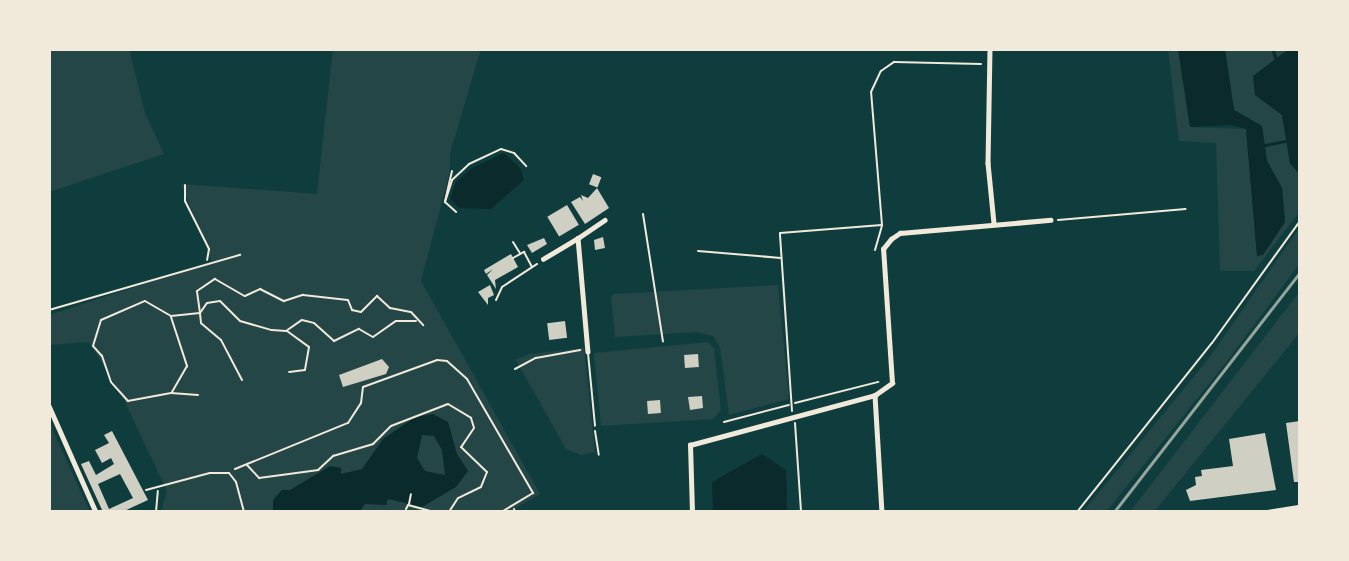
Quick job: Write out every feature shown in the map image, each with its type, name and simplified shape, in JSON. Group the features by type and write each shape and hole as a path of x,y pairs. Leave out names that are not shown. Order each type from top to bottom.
{"street":[{"path":"990,49 988,163 994,223"},
{"path":"543,259 605,220"},
{"path":"692,512 690,444 886,391 894,377 883,248 901,233 1050,220"},
{"path":"578,237 589,350"},
{"path":"875,395 882,512"},
{"path":"49,407 96,512"},
{"path":"1267,512 1300,507"}],"lane":[{"path":"589,350 595,426"},
{"path":"146,490 158,490 210,473 229,473 236,482 244,512"},
{"path":"156,512 158,490"}],"path":[{"path":"876,260 876,239 882,225 873,81 894,62 989,63"},
{"path":"444,202 452,180 470,164 501,149 514,153 526,166"},
{"path":"444,202 452,171"},
{"path":"185,185 185,201 209,249 207,261"},
{"path":"444,202 456,212"},
{"path":"1050,220 1186,209"},
{"path":"643,214 663,341"},
{"path":"1077,512 1212,343 1300,221"},
{"path":"794,403 780,233 882,225"},
{"path":"513,242 520,254"},
{"path":"698,251 782,258"},
{"path":"513,258 524,252 533,268"},
{"path":"49,310 207,261 240,255"},
{"path":"496,300 502,287 543,259"},
{"path":"242,380 221,340 201,323 197,291 215,279 246,296 260,289 284,301 303,295 348,300 352,310 361,312 377,296 390,308 411,312 423,325"},
{"path":"198,395 171,393 128,401 111,382 102,356 93,346 101,320 145,301 171,316 200,313 207,303 220,301 240,321 286,331 304,339 309,347 305,370 289,372"},
{"path":"171,316 187,366 171,393"},
{"path":"286,331 302,320 314,323 334,341 359,330 373,337 396,321 417,320"},
{"path":"514,369 536,358 589,350"},
{"path":"229,473 348,423 361,403 363,387 437,360 447,362 467,379 533,493 501,512"},
{"path":"724,422 886,380"},
{"path":"246,464 258,478 317,471 333,456 373,444 391,426 448,404 471,418 474,428 461,447 487,472 481,487 458,498 449,512"},
{"path":"790,405 802,512"},
{"path":"595,426 599,455"},
{"path":"409,504 411,494"},
{"path":"406,509 408,505 435,512"}],"shaded area":[{"path":"49,49 129,49 145,113 164,154 49,192"},
{"path":"333,49 481,49 450,153 450,171 421,281 540,494 509,512 161,512 167,491 121,394 89,342 49,345 49,315 212,262 181,184 317,194"},
{"path":"1168,49 1178,49 1190,127 1246,129 1257,255 1285,222 1282,188 1267,161 1262,126 1234,110 1225,49 1289,49 1253,76 1255,95 1282,115 1290,163 1300,175 1300,211 1254,271 1220,271 1216,143 1179,141"},
{"path":"1178,49 1225,49 1234,110 1262,126 1267,161 1282,188 1285,222 1263,255 1257,256 1246,129 1230,125 1190,127"},
{"path":"1289,49 1300,49 1300,175 1290,163 1282,115 1255,95 1253,76"},
{"path":"504,153 521,169 524,180 491,209 459,208 450,199 456,182 472,168"},
{"path":"1300,227 1300,263 1225,364 1106,512 1083,512 1209,358"},
{"path":"778,285 789,399 729,415 720,347 713,336 697,332 615,337 611,296 614,294"},
{"path":"1300,291 1300,332 1154,512 1130,512"},
{"path":"708,342 714,348 721,410 713,419 601,426 594,353"},
{"path":"584,348 595,452 581,455 566,449 516,360 529,354"},
{"path":"433,414 448,422 457,454 468,471 456,487 422,507 388,499 386,505 365,504 359,512 273,512 273,500 282,490 290,490 330,466 341,468 341,474 362,469 383,439 415,417","holes":["422,435 434,436 442,450 445,475 425,471 417,458"]},
{"path":"49,417 54,433 90,512 49,512"},
{"path":"762,454 786,470 787,512 713,512 712,482"}],"building":[{"path":"593,174 601,177 597,187 589,184"},
{"path":"597,188 609,208 585,224 571,202 580,197 583,201 581,195 588,198"},
{"path":"567,205 579,225 559,237 547,217"},
{"path":"603,237 605,248 595,250 594,240"},
{"path":"544,238 547,244 532,253 527,245"},
{"path":"511,254 518,267 495,280 496,289 487,275 493,269 486,274 484,270"},
{"path":"490,285 494,295 488,298 488,305 478,292"},
{"path":"565,321 567,338 549,340 547,323"},
{"path":"698,354 699,367 685,368 684,355"},
{"path":"382,359 389,367 386,374 343,387 339,375"},
{"path":"702,396 703,408 690,410 688,397"},
{"path":"660,400 661,413 648,414 647,401"},
{"path":"1300,421 1300,482 1294,482 1286,423"},
{"path":"112,431 148,500 122,512 103,512 81,464 89,461 96,475 114,464 111,458 102,463 95,450 109,443 104,435","holes":["120,474 133,498 109,509 98,484"]},
{"path":"1265,433 1276,490 1190,501 1186,490 1196,485 1195,477 1202,476 1201,470 1233,466 1229,439"}],"waterway":[{"path":"1273,49 1276,59"},
{"path":"1265,145 1286,141"}],"railway":[{"path":"1114,512 1300,272"}]}
